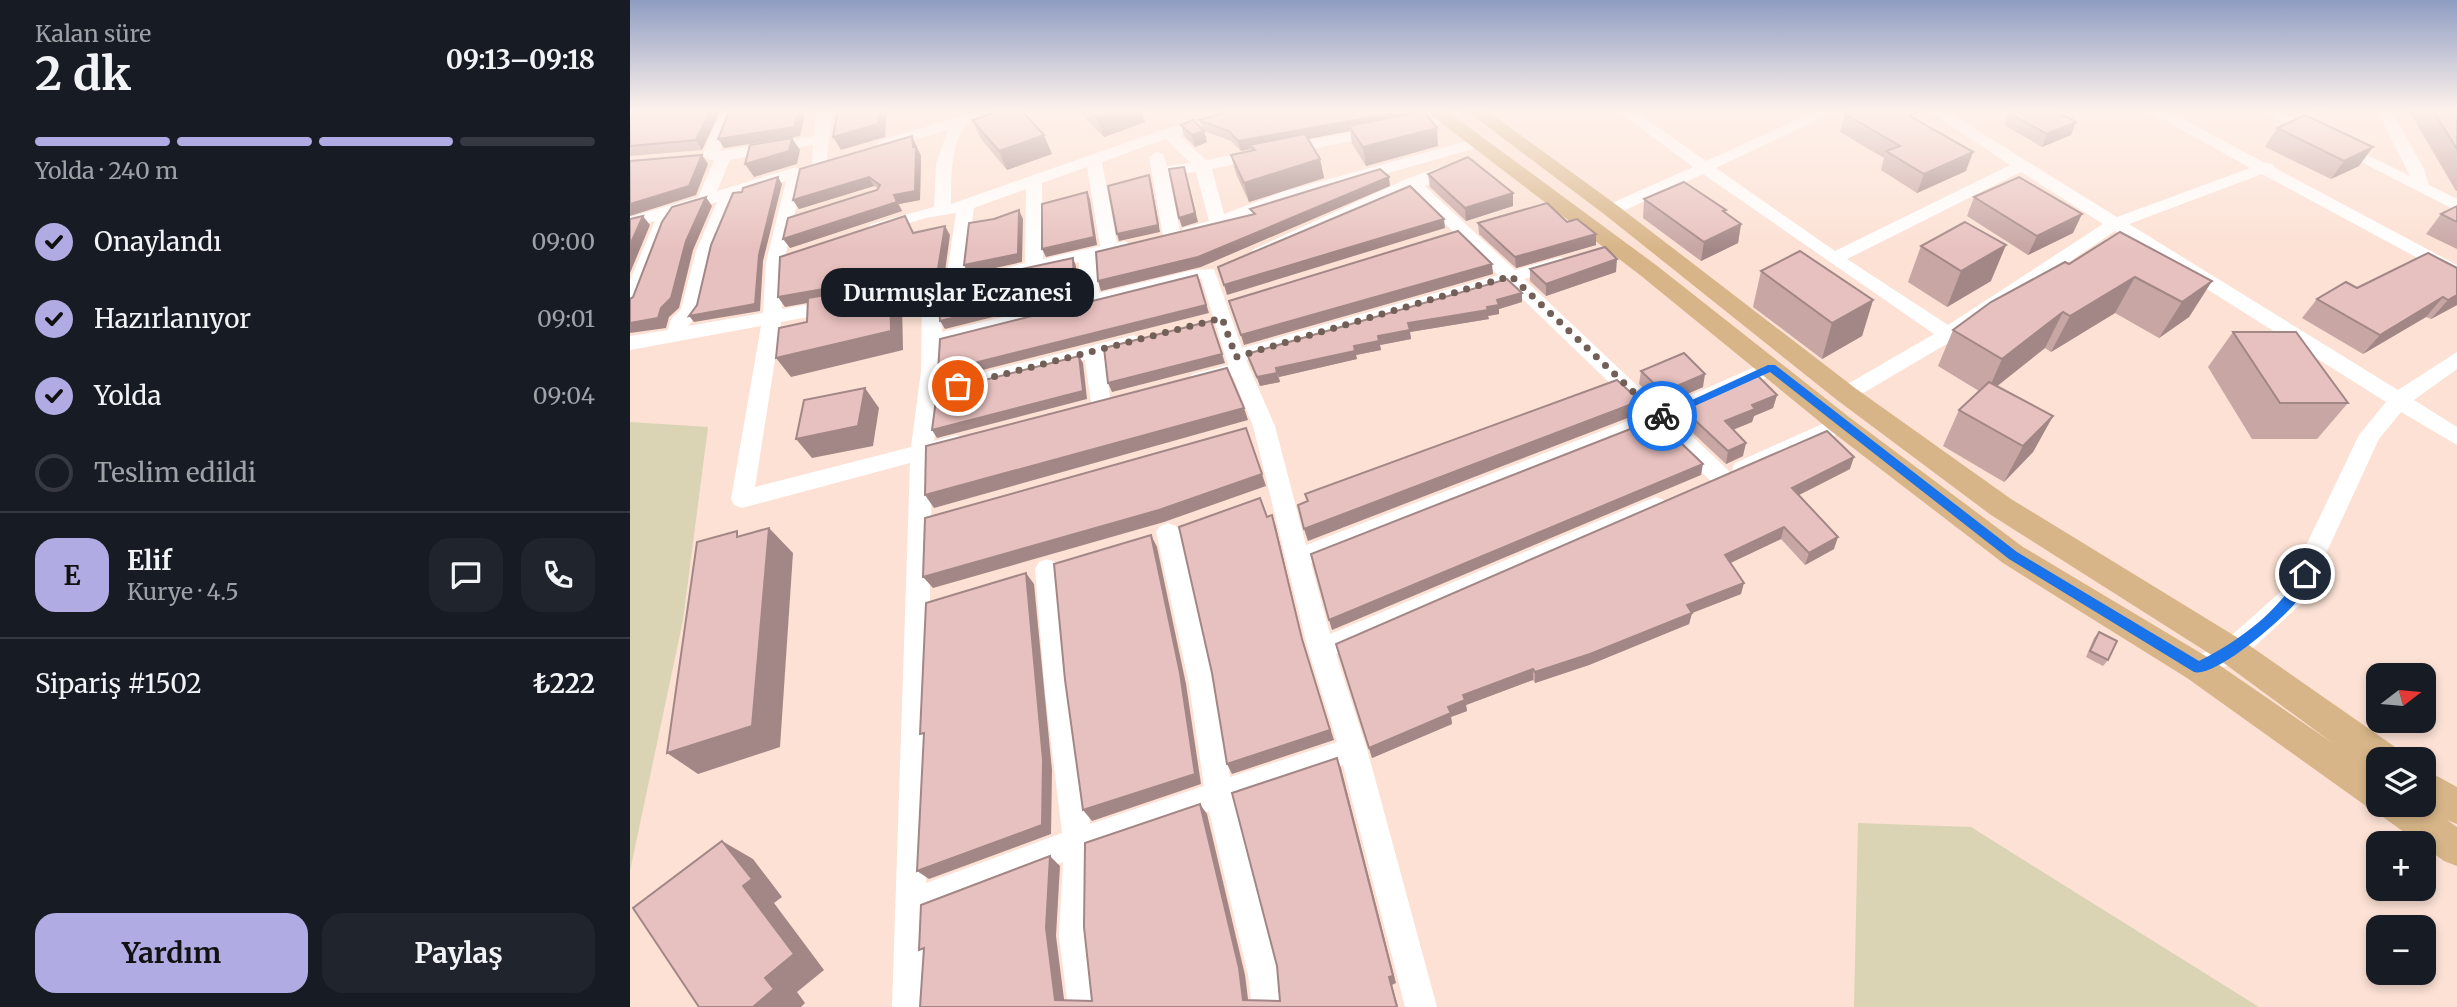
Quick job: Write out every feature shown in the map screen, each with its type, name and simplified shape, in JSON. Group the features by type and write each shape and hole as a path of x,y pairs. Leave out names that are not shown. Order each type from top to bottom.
{"main road":[{"path":"1494,156 1618,247 1840,424 2013,555 2198,668 2366,786"},
{"path":"1537,156 1611,210 1846,394 2001,507 2232,651 2290,695 2367,747"},
{"path":"2436,793 2457,807"},
{"path":"2412,817 2457,848"}],"street":[{"path":"705,200 711,156"},
{"path":"630,223 826,163 825,156"},
{"path":"943,212 944,156"},
{"path":"862,233 924,213 943,212 966,205 1105,156"},
{"path":"1157,156 1162,171 1159,239"},
{"path":"1192,156 1203,166 1218,222"},
{"path":"1162,171 1203,166 1248,156"},
{"path":"630,343 943,287 1212,228 1218,222 1288,196 1451,156"},
{"path":"1246,256 1467,156"},
{"path":"1687,156 1833,259 1948,334"},
{"path":"1611,210 1729,156"},
{"path":"2009,156 2457,437"},
{"path":"2245,156 2457,272"},
{"path":"2359,156 2457,206"},
{"path":"2409,156 2421,187"},
{"path":"1094,160 1109,250"},
{"path":"1833,259 2022,164"},
{"path":"1846,394 1948,334 2116,223 2267,167"},
{"path":"796,172 775,262 772,318 742,499 973,438"},
{"path":"1034,183 1034,267"},
{"path":"1412,183 1472,230 1511,276 1722,478"},
{"path":"676,335 681,319 690,311 705,251 729,193"},
{"path":"1530,211 1555,202"},
{"path":"908,1007 917,606 929,520 921,452 932,392 935,340 943,287 966,205"},
{"path":"630,305 658,230 671,210"},
{"path":"784,222 810,213"},
{"path":"1440,240 1472,230"},
{"path":"1176,384 1511,276 1618,247"},
{"path":"775,262 799,254"},
{"path":"1088,254 1090,301"},
{"path":"935,340 1214,270 1221,312 1237,363 1264,426 1321,649 1353,749 1421,1007"},
{"path":"932,392 1158,335"},
{"path":"1094,351 1101,403"},
{"path":"2198,668 2232,651 2295,594 2370,435 2399,400 2457,359"},
{"path":"1298,558 1660,417 1771,368"},
{"path":"1075,410 1126,397"},
{"path":"1696,489 1840,424"},
{"path":"1238,433 1264,426"},
{"path":"1255,502 1280,493"},
{"path":"1321,649 1671,500"},
{"path":"1168,532 1202,684 1219,794 1264,975 1268,1007"},
{"path":"1047,569 1058,692 1078,842 1075,936 1084,1007"},
{"path":"917,606 943,598"},
{"path":"911,904 1078,842 1353,749"}],"shaded area":[{"path":"630,422 708,427 683,620 630,871"},
{"path":"1858,823 1971,827 2259,1007 1854,1007"}],"building":[{"path":"702,156 689,186 630,204 630,161"},
{"path":"747,156 772,156 745,164"},
{"path":"844,156 916,156 915,191 894,195 897,202 783,239 788,218 877,190 880,185 869,177 793,200 800,169"},
{"path":"1231,156 1318,156 1320,159 1244,183"},
{"path":"1894,156 1964,156 1924,174"},
{"path":"2334,156 2354,156 2344,161"},
{"path":"1468,157 1513,193 1465,208 1428,174"},
{"path":"1184,167 1195,213 1179,218 1169,169"},
{"path":"1380,169 1389,177 1198,257 1098,281 1096,252 1255,214 1250,209"},
{"path":"1149,175 1158,225 1117,234 1108,186"},
{"path":"778,177 759,255 755,304 689,316 697,305 711,245 733,193"},
{"path":"2019,177 2082,214 2037,236 1974,197"},
{"path":"1684,182 1726,210 1723,211 1741,224 1704,242 1644,199"},
{"path":"1410,186 1444,219 1224,285 1218,267"},
{"path":"1087,192 1094,237 1042,249 1042,204"},
{"path":"706,197 686,241 671,298 661,308 658,318 630,323 630,299 662,222 672,207"},
{"path":"1547,203 1567,222 1577,219 1596,234 1515,257 1478,223"},
{"path":"2457,206 2457,222 2441,214"},
{"path":"1019,210 1018,254 964,265 969,223 994,219"},
{"path":"643,216 630,245 630,219"},
{"path":"905,216 913,233 945,226 938,269 778,297 780,257"},
{"path":"1965,222 2006,245 1961,271 1921,246"},
{"path":"1458,231 1492,264 1241,335 1229,301"},
{"path":"2120,232 2212,281 2182,302 2135,277 2070,316 2063,312 2002,359 1953,330 1991,302 2065,262 2069,264"},
{"path":"1605,247 1617,259 1546,284 1530,269"},
{"path":"1800,251 1873,300 1832,323 1761,271"},
{"path":"2428,253 2457,268 2457,295 2448,300 2443,297 2380,335 2317,299 2346,282 2357,288"},
{"path":"1073,258 1074,288 940,321 939,287"},
{"path":"1197,275 1206,305 938,372 940,339"},
{"path":"1507,279 1522,293 1497,300 1499,305 1487,307 1488,310 1408,323 1410,330 1378,336 1379,341 1354,346 1355,351 1276,368 1277,373 1257,377 1247,354"},
{"path":"890,284 891,331 776,358 779,328 807,322 808,298"},
{"path":"1211,321 1222,354 1108,383 1104,348"},
{"path":"2233,332 2296,332 2348,403 2280,403"},
{"path":"1684,353 1705,374 1663,392 1641,371"},
{"path":"1079,356 1083,391 932,430 937,392"},
{"path":"1227,368 1244,408 925,495 926,446"},
{"path":"1756,374 1777,395 1752,405 1755,409 1725,421 1746,443 1728,451 1681,407"},
{"path":"1617,380 1640,401 1304,529 1298,505 1308,501 1305,494"},
{"path":"1989,382 2053,416 2023,446 1959,410"},
{"path":"865,388 858,426 796,439 804,400"},
{"path":"1656,419 1703,464 1329,620 1311,554"},
{"path":"1246,428 1262,474 1159,510 923,577 925,518"},
{"path":"1827,431 1854,457 1792,488 1838,537 1809,553 1784,527 1725,555 1744,583 1687,605 1692,613 1590,654 1535,672 1533,669 1463,695 1465,700 1448,707 1451,713 1369,748 1336,644"},
{"path":"1260,498 1267,517 1272,515 1302,639 1330,730 1227,764 1212,673 1179,527"},
{"path":"769,528 752,726 667,753 697,542 737,531 737,537"},
{"path":"1151,535 1180,673 1195,774 1083,810 1065,680 1054,564"},
{"path":"1026,573 1043,760 1042,825 917,871 924,733 920,734 926,603"},
{"path":"2099,632 2117,641 2108,660 2090,651"},
{"path":"1337,758 1393,976 1389,977 1397,1007 920,1007 924,948 919,950 921,905 1050,856 1046,928 1055,1000 1092,1001 1084,927 1085,843 1200,804 1239,968 1243,1000 1280,1001 1277,966 1232,793"},
{"path":"722,841 752,879 743,886 794,954 765,978 774,989 753,1007 699,1007 633,908"}],"way so far":[{"path":"958,386 1222,318 1236,357 1511,276 1662,416"}],"place":[{"name":"Durmuşlar Eczanesi","path":"958,386"}],"route":[{"path":"1662,416 1771,368 1840,424 2013,555 2198,668 2232,651 2295,594 2305,574"}]}
